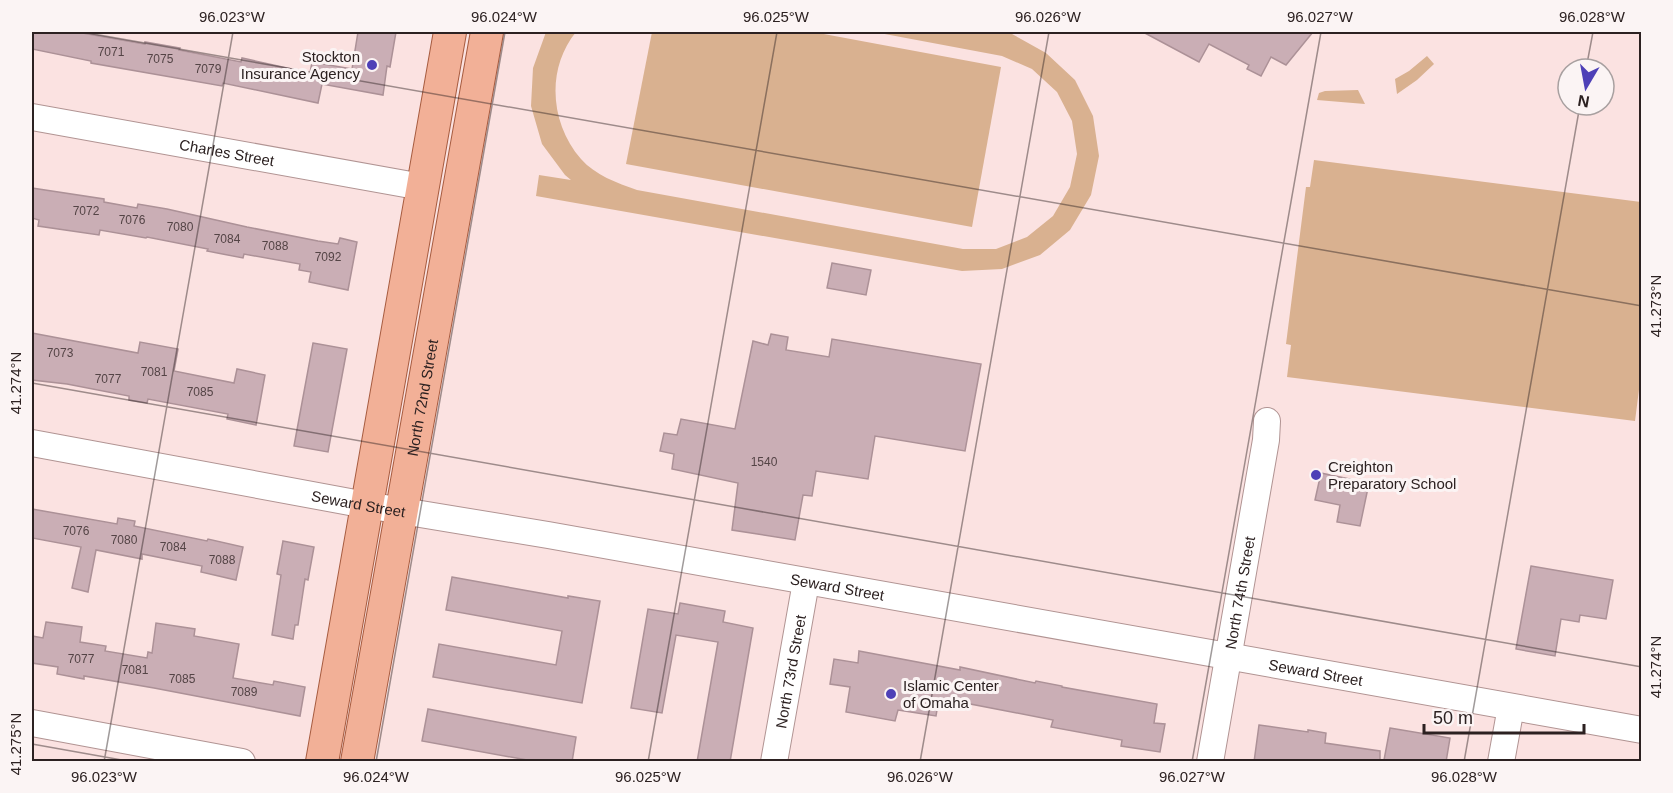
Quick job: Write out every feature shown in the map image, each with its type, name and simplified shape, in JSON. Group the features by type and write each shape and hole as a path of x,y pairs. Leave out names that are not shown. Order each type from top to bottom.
{"main road":[{"path":"322,762 450,32"},
{"name":"North 72nd Street","path":"357,762 487,32"}],"street":[{"name":"Charles Street","path":"32,117 422,187"},
{"name":"North 74th Street","path":"1210,762 1266,440 1267,421"},
{"name":"Seward Street","path":"32,443 366,505 559,537 1641,730"},
{"name":"North 73rd Street","path":"774,762 806,582"},
{"path":"1501,762 1511,707"},
{"path":"32,723 242,762"}],"shaded area":[{"path":"546,32 576,32 566,47 556,79 558,113 571,145 581,159 593,170 607,178 637,190 963,249 996,249 1027,237 1053,216 1070,187 1077,154 1072,121 1057,92 1032,69 1002,56 874,32 1001,32 1012,34 1046,53 1075,80 1093,116 1099,156 1091,195 1070,230 1040,255 1002,269 962,271 536,196 539,175 571,180 542,144 531,106 533,68"},
{"path":"652,32 813,32 1001,67 972,227 626,164"},
{"path":"1427,56 1434,64 1397,94 1395,79"},
{"path":"1358,90 1365,104 1317,100 1319,93 1325,91"},
{"path":"1314,160 1641,202 1642,366 1635,421 1287,377 1291,345 1286,344 1306,187 1310,187"}],"building":[{"path":"32,32 83,32 180,48 179,50 241,62 242,58 310,73 312,62 352,69 358,32 396,32 390,67 387,66 383,95 322,84 318,103 223,83 222,86 91,63 91,61 32,49"},
{"path":"1143,32 1313,32 1286,65 1271,57 1261,76 1247,69 1249,65 1209,44 1199,62"},
{"path":"32,188 104,199 104,202 137,208 138,204 167,209 318,241 338,244 340,238 357,242 348,290 309,282 311,272 299,270 300,264 244,254 243,258 147,237 100,230 99,235 38,226 39,220 32,218"},
{"path":"832,263 871,270 866,295 827,288"},
{"path":"32,333 138,353 140,342 178,349 174,371 234,383 237,369 265,375 256,425 227,419 228,414 148,399 147,403 129,400 129,396 32,380"},
{"path":"771,334 788,337 786,350 829,357 832,339 981,364 965,451 875,436 868,479 816,471 812,496 803,495 795,540 732,530 738,483 672,469 674,454 660,451 664,433 677,435 681,419 735,429 753,341 768,345"},
{"path":"313,343 347,349 328,452 294,446"},
{"path":"1321,473 1369,483 1360,526 1337,522 1340,505 1315,500"},
{"path":"32,509 117,524 118,518 135,521 134,526 243,547 236,580 201,572 202,566 142,554 142,559 96,550 88,592 72,588 81,547 32,538"},
{"path":"283,541 314,547 293,639 272,635 281,575 277,574"},
{"path":"1531,566 1613,580 1606,619 1580,615 1579,622 1561,619 1555,656 1516,649"},
{"path":"452,577 568,598 568,596 600,601 582,703 433,677 439,644 556,665 562,631 446,610"},
{"path":"680,603 725,611 723,622 753,628 730,762 697,762 718,642 676,635 662,713 631,708 648,609 678,614"},
{"path":"46,622 82,627 80,642 106,646 105,651 147,658 148,652 152,653 156,623 195,629 194,636 239,644 233,678 273,685 274,681 305,687 300,716 154,688 84,676 84,679 57,674 58,667 32,663 32,636 43,638"},
{"path":"859,651 960,670 960,667 1035,683 1036,681 1157,704 1154,723 1165,724 1160,752 1121,746 1122,740 1051,727 1053,720 939,698 936,716 898,710 895,721 846,712 850,687 830,684 834,659 858,663"},
{"path":"428,709 576,737 572,762 538,762 422,741"},
{"path":"1259,725 1326,733 1325,743 1380,751 1380,762 1254,762"},
{"path":"1390,728 1450,738 1446,762 1384,760"}],"place":[{"name":"Stockton Insurance Agency","path":"372,65"},
{"name":"Creighton Preparatory School","path":"1316,475"},
{"name":"Islamic Center of Omaha","path":"891,694"}]}
